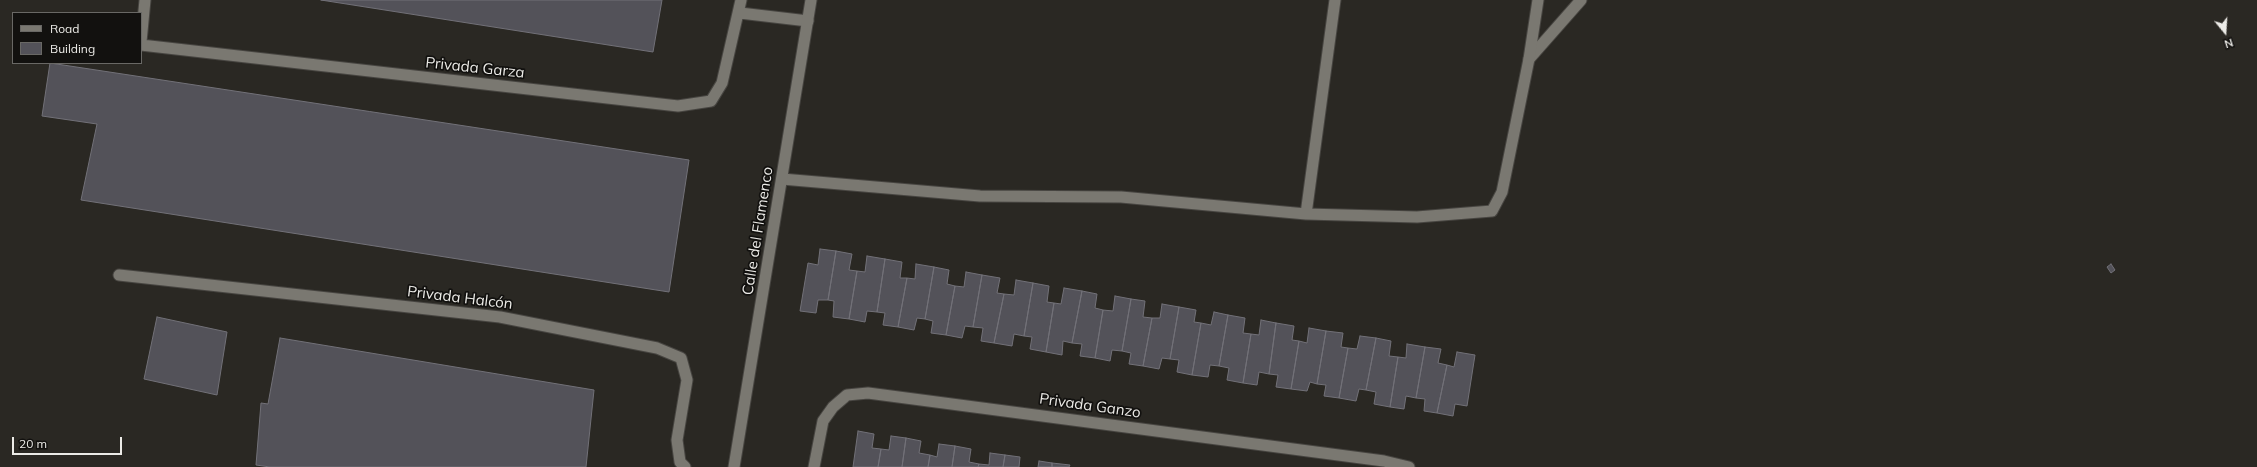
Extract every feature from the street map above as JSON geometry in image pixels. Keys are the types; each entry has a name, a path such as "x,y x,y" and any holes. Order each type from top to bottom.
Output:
{"street":[{"path":"142,32 145,0"},
{"name":"Privada Garza","path":"142,45 678,106 711,101 722,83 740,13 741,0"},
{"name":"Calle del Flamenco","path":"734,467 812,0"},
{"path":"1306,214 1335,0"},
{"path":"782,179 980,196 1121,197 1306,214 1417,217 1492,211 1502,192 1529,59 1538,0"},
{"path":"1529,59 1582,0"},
{"path":"740,13 808,20"},
{"name":"Privada Halcón","path":"119,275 500,317 657,348 681,358 688,380 677,440 680,462 685,467"},
{"name":"Privada Ganzo","path":"814,467 823,421 833,407 847,395 868,393 1384,461 1410,467"}],"building":[{"path":"321,0 662,0 653,52"},
{"path":"50,64 57,64 689,160 669,292 81,200 97,124 42,116"},
{"path":"820,249 836,251 828,300 818,300 816,313 800,311 808,263 818,265"},
{"path":"836,251 852,254 849,270 857,271 849,319 833,317 834,301 828,300"},
{"path":"867,256 885,259 877,312 867,311 865,322 849,319 857,271 865,272"},
{"path":"885,259 902,262 900,278 907,278 898,327 883,325 885,313 877,312"},
{"path":"916,264 934,267 925,319 917,318 914,330 898,327 907,278 915,279"},
{"path":"2111,264 2115,270 2111,273 2107,267"},
{"path":"934,267 949,270 947,284 955,286 946,335 931,333 933,321 925,319"},
{"path":"966,272 982,275 973,327 965,326 962,338 946,335 955,286 964,287"},
{"path":"982,275 1000,278 997,293 1004,294 994,343 981,341 983,328 973,327"},
{"path":"1016,280 1033,283 1024,336 1014,334 1012,346 994,343 1004,294 1014,295"},
{"path":"1033,283 1049,286 1047,302 1054,303 1046,352 1030,349 1032,337 1024,336"},
{"path":"1064,288 1082,291 1072,343 1063,341 1062,355 1046,352 1054,303 1061,304"},
{"path":"1082,291 1097,294 1095,308 1103,310 1095,358 1080,356 1082,344 1072,343"},
{"path":"1115,296 1131,299 1122,351 1112,350 1110,361 1095,358 1103,310 1113,311"},
{"path":"1131,299 1145,301 1143,317 1152,318 1143,366 1129,364 1131,353 1122,351"},
{"path":"1162,304 1179,307 1170,359 1162,358 1159,369 1143,366 1152,318 1160,318"},
{"path":"1179,307 1196,310 1194,322 1201,323 1192,375 1177,372 1179,360 1170,359"},
{"path":"1214,312 1228,315 1219,366 1210,365 1208,377 1192,375 1201,323 1211,325"},
{"path":"1228,315 1245,318 1243,333 1251,334 1243,383 1227,380 1229,368 1219,366"},
{"path":"157,317 227,332 217,395 144,379"},
{"path":"1261,320 1276,323 1269,374 1259,372 1257,385 1243,383 1251,334 1259,335"},
{"path":"1276,323 1294,326 1292,340 1299,341 1291,389 1276,387 1278,375 1269,374"},
{"path":"1309,328 1326,331 1317,384 1310,382 1307,391 1291,389 1299,341 1307,343"},
{"path":"1326,331 1343,333 1341,347 1348,348 1339,398 1324,396 1326,385 1317,384"},
{"path":"1360,336 1376,338 1366,390 1359,389 1356,401 1339,398 1348,348 1357,349"},
{"path":"280,338 594,390 586,467 270,467 256,465 261,403 268,404"},
{"path":"1376,338 1391,341 1389,356 1398,357 1390,407 1374,404 1376,392 1366,390"},
{"path":"1407,344 1425,347 1416,398 1406,396 1404,409 1390,407 1398,357 1406,358"},
{"path":"1425,347 1441,349 1438,363 1447,365 1437,413 1424,411 1425,399 1416,398"},
{"path":"1457,352 1475,355 1467,406 1455,404 1453,416 1437,413 1447,365 1454,367"},
{"path":"858,431 874,434 872,448 881,449 878,467 853,467"},
{"path":"891,436 906,438 902,467 878,467 881,449 889,450"},
{"path":"906,438 921,441 919,453 930,455 928,467 902,467"},
{"path":"939,444 955,446 952,467 928,467 930,455 937,457"},
{"path":"955,446 971,449 969,462 979,464 978,467 952,467"},
{"path":"990,453 1005,455 1003,467 978,467 979,464 989,465"},
{"path":"1005,455 1020,457 1019,467 1003,467"},
{"path":"1039,461 1052,463 1052,467 1038,467"},
{"path":"1052,463 1070,465 1069,467 1052,467"}]}
